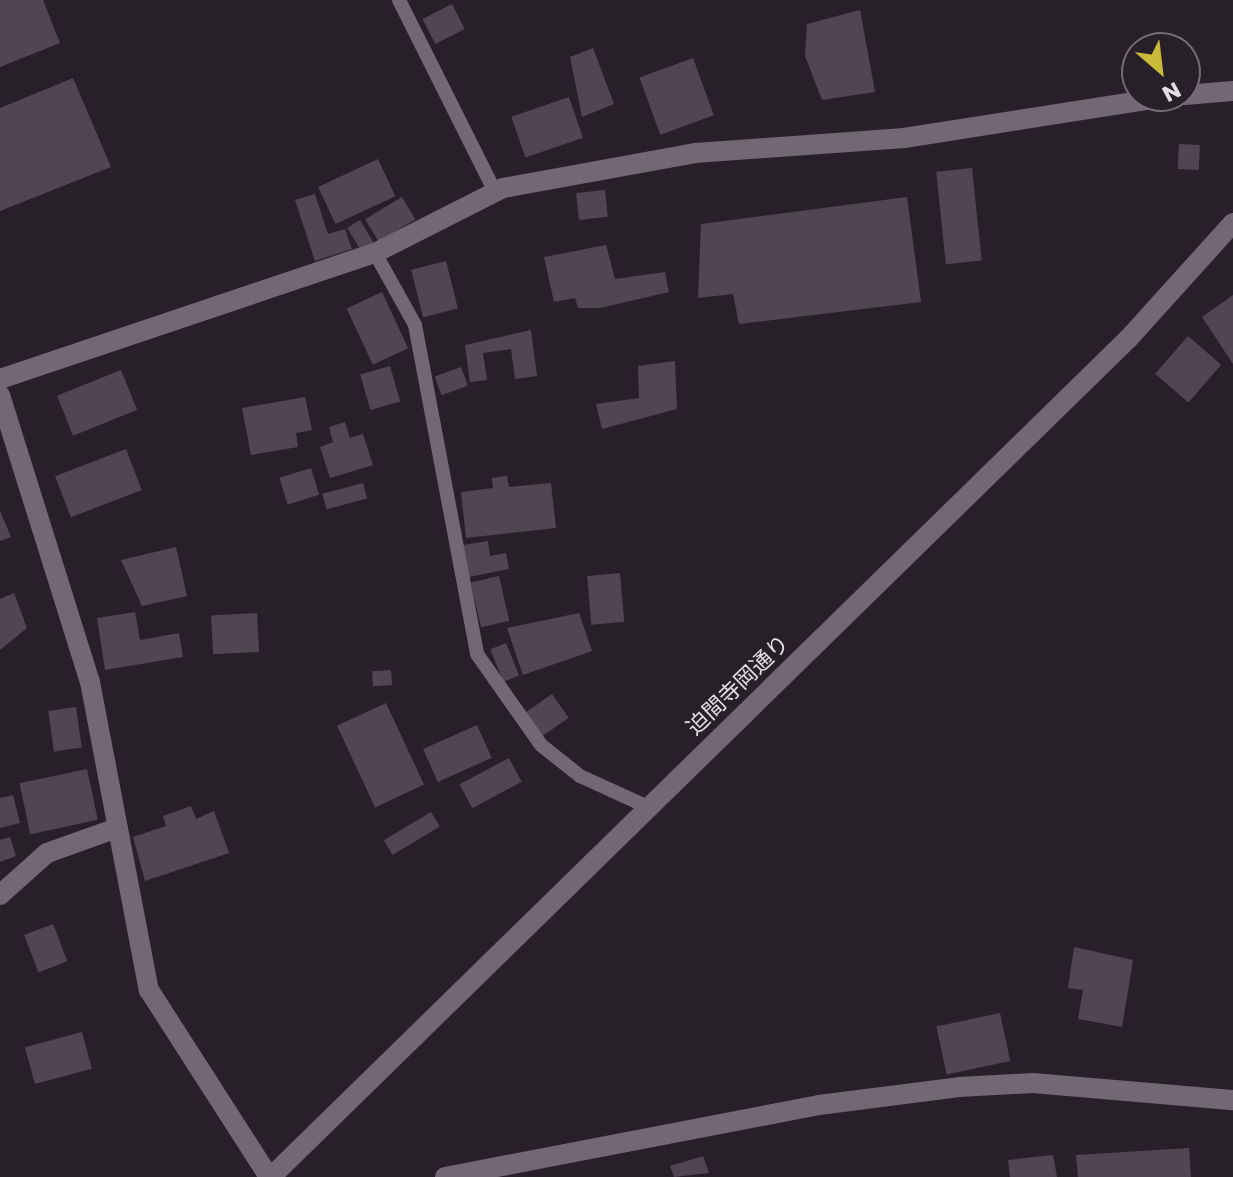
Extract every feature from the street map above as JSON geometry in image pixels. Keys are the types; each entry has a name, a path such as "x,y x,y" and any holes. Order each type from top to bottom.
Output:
{"street":[{"path":"1201,94 1233,91"},
{"path":"0,379 375,253 495,192 695,153 904,138 1121,104"},
{"name":"迫間寺岡通り","path":"270,1177 1129,338 1233,223"},
{"path":"0,395 90,682 149,990 270,1177"},
{"path":"0,895 58,846 117,828"},
{"path":"445,1177 819,1105 959,1087 1033,1083 1233,1100"}],"lane":[{"path":"399,0 495,192"},
{"path":"375,253 415,325 477,654 541,745 580,776 648,807"}],"building":[{"path":"0,0 43,0 60,43 0,67"},
{"path":"452,4 465,29 435,44 423,19"},
{"path":"860,10 875,92 822,100 805,56 807,24"},
{"path":"593,48 614,104 582,117 570,57"},
{"path":"693,58 714,115 660,135 639,77"},
{"path":"73,78 111,167 0,211 0,108"},
{"path":"569,97 583,138 525,158 511,117"},
{"path":"1179,144 1200,145 1199,170 1178,169"},
{"path":"378,159 395,196 336,224 318,187"},
{"path":"972,168 982,260 946,264 936,172"},
{"path":"605,190 608,217 579,220 576,193"},
{"path":"315,194 328,234 345,229 352,249 315,261 295,200"},
{"path":"402,197 415,219 379,241 365,219"},
{"path":"907,197 921,302 739,324 733,294 698,298 701,224"},
{"path":"360,220 374,243 361,251 347,228"},
{"path":"606,245 615,279 665,272 669,292 600,308 578,308 575,298 554,302 544,257"},
{"path":"446,261 458,309 423,317 411,270"},
{"path":"382,292 408,348 373,365 347,308"},
{"path":"1233,295 1233,364 1202,317"},
{"path":"531,330 537,376 515,379 511,349 483,353 487,380 470,382 465,345"},
{"path":"1188,336 1221,365 1188,403 1155,374"},
{"path":"675,361 677,409 602,429 596,404 639,398 638,366"},
{"path":"390,366 400,402 370,410 360,375"},
{"path":"461,367 468,386 442,395 435,377"},
{"path":"121,370 137,410 73,436 57,396"},
{"path":"305,397 312,430 296,433 298,447 251,455 242,408"},
{"path":"345,422 350,438 363,434 373,465 330,478 320,447 333,442 329,427"},
{"path":"126,449 142,490 71,517 55,476"},
{"path":"311,468 319,495 288,504 279,478"},
{"path":"507,476 509,487 551,483 556,528 466,538 461,492 493,488 492,478"},
{"path":"363,483 367,498 327,509 322,494"},
{"path":"0,511 11,537 0,541"},
{"path":"488,541 490,556 506,553 509,569 469,577 463,545"},
{"path":"176,547 187,596 142,606 121,560"},
{"path":"620,573 624,622 591,625 587,576"},
{"path":"499,576 509,621 481,627 471,583"},
{"path":"14,593 27,628 0,650 0,599"},
{"path":"135,612 140,640 179,633 183,657 105,670 97,618"},
{"path":"257,613 259,652 213,654 211,615"},
{"path":"579,613 592,651 523,675 507,628"},
{"path":"506,643 519,675 503,682 490,649"},
{"path":"391,670 392,685 373,686 372,671"},
{"path":"552,694 569,718 540,738 523,714"},
{"path":"386,703 424,785 375,807 337,726"},
{"path":"76,707 82,748 54,751 48,711"},
{"path":"477,725 492,758 438,782 423,749"},
{"path":"509,758 522,782 472,808 460,784"},
{"path":"87,769 98,820 30,834 20,783"},
{"path":"13,795 20,823 0,828 0,798"},
{"path":"191,806 196,819 214,811 229,853 145,881 133,837 166,826 163,816"},
{"path":"431,812 440,827 393,855 384,840"},
{"path":"10,837 16,856 0,862 0,840"},
{"path":"53,924 67,961 38,972 24,935"},
{"path":"1074,947 1133,960 1122,1027 1078,1019 1083,990 1068,988"},
{"path":"1000,1013 1010,1061 947,1074 936,1027"},
{"path":"82,1032 92,1069 35,1084 25,1047"},
{"path":"1189,1148 1191,1177 1078,1177 1076,1155"},
{"path":"1053,1155 1057,1177 1010,1177 1008,1160"},
{"path":"703,1156 709,1173 674,1177 670,1166"}]}
